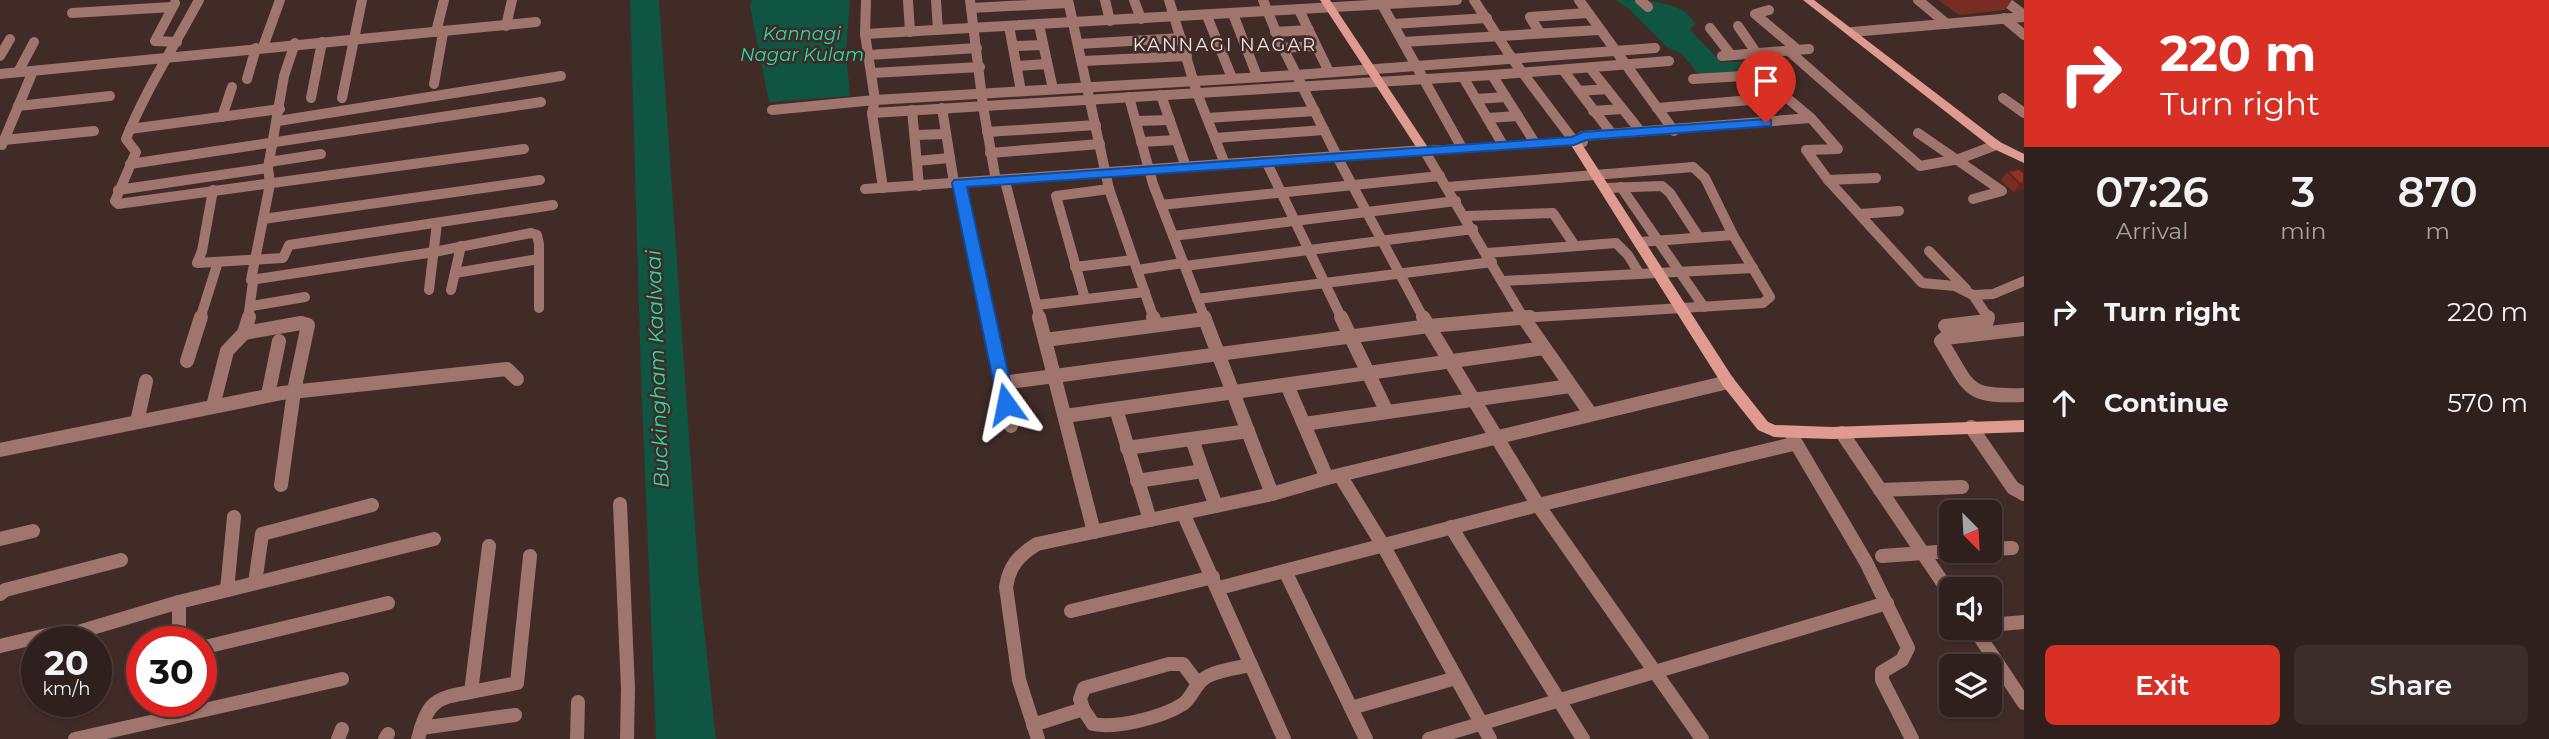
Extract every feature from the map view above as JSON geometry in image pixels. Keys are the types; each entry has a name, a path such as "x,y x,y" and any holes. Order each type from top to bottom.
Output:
{"street":[{"path":"200,0 177,42 164,58 130,129 126,139 136,152 115,201 124,204 524,149"},
{"path":"247,79 280,0"},
{"path":"342,99 352,38 362,0"},
{"path":"434,84 444,0"},
{"path":"506,26 512,0"},
{"path":"866,0 865,34 875,100 872,113 883,188"},
{"path":"908,0 910,32"},
{"path":"936,0 938,30"},
{"path":"1110,21 1105,0 1115,0"},
{"path":"1134,0 1141,19"},
{"path":"1169,0 1197,93 1225,164"},
{"path":"1263,0 1282,48 1335,156 1472,400 1538,505 1702,739"},
{"path":"865,34 1207,16 1299,10 1329,4 1457,0"},
{"path":"1474,0 1513,60 1596,173 1613,188 1658,240 1704,307"},
{"path":"1578,0 1674,131"},
{"path":"1808,0 1996,145 2024,159"},
{"path":"1917,0 1947,23"},
{"path":"2004,0 2024,16"},
{"path":"1094,532 1037,305 1001,181 990,153 971,4 1068,1 1075,23 1109,189 1156,326"},
{"path":"174,3 155,41 177,42"},
{"path":"72,13 174,3"},
{"path":"1381,3 1461,148"},
{"path":"1329,4 1466,216 1524,318 1590,413"},
{"path":"1299,10 1329,72"},
{"path":"1769,10 1755,14 1799,50 1920,166 1959,159 1996,145"},
{"path":"1540,33 1530,17 1587,13"},
{"path":"1233,14 1257,76"},
{"path":"1552,15 1565,31"},
{"path":"1207,16 1232,78"},
{"path":"1852,32 2024,16"},
{"path":"1393,24 1487,18"},
{"path":"2004,18 2024,35"},
{"path":"1457,20 1469,38"},
{"path":"0,74 295,43 536,22"},
{"path":"1428,22 1439,40"},
{"path":"1039,25 1053,89"},
{"path":"1009,26 1021,91"},
{"path":"1738,26 1757,54"},
{"path":"1710,28 1727,56 1799,50"},
{"path":"1275,32 1309,30"},
{"path":"1403,42 1600,30"},
{"path":"1215,35 1240,33"},
{"path":"1079,44 1181,38"},
{"path":"0,56 10,39"},
{"path":"1145,40 1149,58"},
{"path":"18,72 34,42"},
{"path":"311,98 322,42"},
{"path":"1115,42 1119,60"},
{"path":"213,406 228,351 244,333 252,306 253,282 250,279 270,184 268,165 284,76 295,43"},
{"path":"1013,46 1043,45"},
{"path":"1282,48 1316,46"},
{"path":"869,55 977,48"},
{"path":"772,110 875,100 1296,75 1655,48"},
{"path":"1221,51 1247,49"},
{"path":"939,51 941,69"},
{"path":"905,53 907,71"},
{"path":"1083,61 1188,56"},
{"path":"872,113 1463,77 1669,61"},
{"path":"1017,66 1048,64"},
{"path":"872,73 980,67"},
{"path":"1590,68 1641,132"},
{"path":"1563,70 1612,134"},
{"path":"2,144 33,71"},
{"path":"1492,75 1535,143"},
{"path":"1693,79 1760,75 1811,118 1838,149"},
{"path":"278,121 561,76"},
{"path":"1463,77 1503,145"},
{"path":"222,117 233,87"},
{"path":"1579,91 1607,89"},
{"path":"1161,95 1186,167"},
{"path":"18,106 110,96"},
{"path":"1129,97 1161,205 1272,495"},
{"path":"1476,99 1506,97"},
{"path":"1657,108 1787,97"},
{"path":"2003,97 2024,113"},
{"path":"130,164 274,140 541,102"},
{"path":"1723,102 1744,125"},
{"path":"942,108 950,158 1011,426"},
{"path":"130,129 280,109"},
{"path":"1593,111 1622,109"},
{"path":"912,110 919,186"},
{"path":"1207,118 1315,111"},
{"path":"1277,113 1286,132"},
{"path":"1245,116 1253,135"},
{"path":"1487,118 1518,116"},
{"path":"1574,141 1583,136 1674,131 1811,118"},
{"path":"1136,121 1170,120"},
{"path":"987,132 1096,125"},
{"path":"1059,127 1063,147"},
{"path":"1028,129 1032,150"},
{"path":"1215,138 1324,130"},
{"path":"2,144 93,131"},
{"path":"1918,133 2002,191 1973,199"},
{"path":"915,135 946,134"},
{"path":"865,189 1695,134"},
{"path":"1141,142 1177,140"},
{"path":"990,153 1100,144"},
{"path":"1853,148 1806,148 1828,180 1922,283 1993,294 2024,281"},
{"path":"118,190 321,154"},
{"path":"917,161 950,158"},
{"path":"1266,161 1387,412"},
{"path":"1002,383 1429,326 1683,309 1769,301 1770,298 1733,235 1705,178 1693,167 1351,184 1161,205"},
{"path":"1828,180 1876,177"},
{"path":"263,219 540,180"},
{"path":"1613,188 1655,185 1666,189 1698,236"},
{"path":"1613,188 1640,242 1728,382 1763,426 1793,438 1887,603 1908,648 1907,656 1901,662 1887,666 1882,672 1882,680 1912,739"},
{"path":"1085,299 1056,196 1109,189"},
{"path":"214,190 202,251 197,263 253,257 283,258 289,245 553,205"},
{"path":"1173,236 1456,201"},
{"path":"1466,216 1557,210 1575,246"},
{"path":"1860,214 1899,211"},
{"path":"429,290 437,223"},
{"path":"1075,267 1184,265 1473,229"},
{"path":"253,282 531,233 537,235 539,307"},
{"path":"1640,242 1733,235"},
{"path":"1197,299 1399,273 1575,246 1616,243 1628,255 1639,273"},
{"path":"452,290 461,246"},
{"path":"1929,251 1970,292 1989,318 1987,321 1945,326"},
{"path":"455,273 539,259"},
{"path":"187,360 218,262"},
{"path":"1503,281 1753,268"},
{"path":"1037,305 1144,292"},
{"path":"252,306 305,297"},
{"path":"1045,340 1205,319"},
{"path":"244,333 307,323 281,485"},
{"path":"2024,329 1945,338 1941,341 1971,389 1978,393 2024,395"},
{"path":"268,396 279,341"},
{"path":"1065,416 1544,348"},
{"path":"0,450 294,391 507,369 517,379"},
{"path":"137,422 146,381"},
{"path":"1083,709 1035,732 1019,680 1006,587 1007,573 1019,554 1037,544 1272,495 1334,477 1496,440 1590,413 1728,382"},
{"path":"1287,384 1304,424 1334,477 1384,547 1490,739"},
{"path":"1304,424 1570,386"},
{"path":"1116,409 1150,520"},
{"path":"1071,611 1216,582 1285,572 1793,438 1842,433 2024,426"},
{"path":"1971,427 2013,488 2024,494"},
{"path":"1127,448 1248,431"},
{"path":"1842,433 1939,577"},
{"path":"1192,439 1216,506"},
{"path":"1137,481 1203,471"},
{"path":"1880,490 1962,487"},
{"path":"620,504 628,689 627,739"},
{"path":"255,583 263,533 372,505"},
{"path":"1183,513 1284,739"},
{"path":"227,590 234,517"},
{"path":"1451,527 1583,739"},
{"path":"0,539 33,531"},
{"path":"0,646 51,634 75,634 179,602 435,539"},
{"path":"471,692 489,546"},
{"path":"2002,548 2012,548"},
{"path":"1882,556 1939,552"},
{"path":"515,715 420,733 425,712 433,702 517,683 530,556"},
{"path":"0,594 5,590 121,560"},
{"path":"1285,572 1366,739"},
{"path":"178,626 179,602"},
{"path":"217,644 388,603"},
{"path":"1429,739 1887,603"},
{"path":"2002,624 2024,622"},
{"path":"1982,640 2024,703"},
{"path":"1198,684 1182,664 1169,664 1084,688 1080,699 1086,717 1098,726 1121,725 1175,709 1185,703 1198,684 1208,676 1251,665"},
{"path":"1351,708 1457,678"},
{"path":"75,739 342,680"},
{"path":"577,739 578,702"}],"water":[{"name":"Buckingham Kaalvaai","path":"630,0 659,0 699,582 716,739 656,739 641,377"},
{"name":"Kannagi Nagar Kulam","path":"752,0 850,0 846,51 850,96 769,102 750,6"},
{"path":"1615,0 1661,3 1682,10 1695,24 1690,30 1721,62 1745,62 1753,70 1710,77 1698,73 1682,54 1667,47 1628,8"}],"building":[{"path":"2019,169 2024,173 2024,183 2020,184 2008,172"}],"district":[{"name":"KANNAGI NAGAR","path":"1225,45"}],"route":[{"path":"1006,404 959,183 1410,150 1574,141 1583,136 1766,123"}]}
